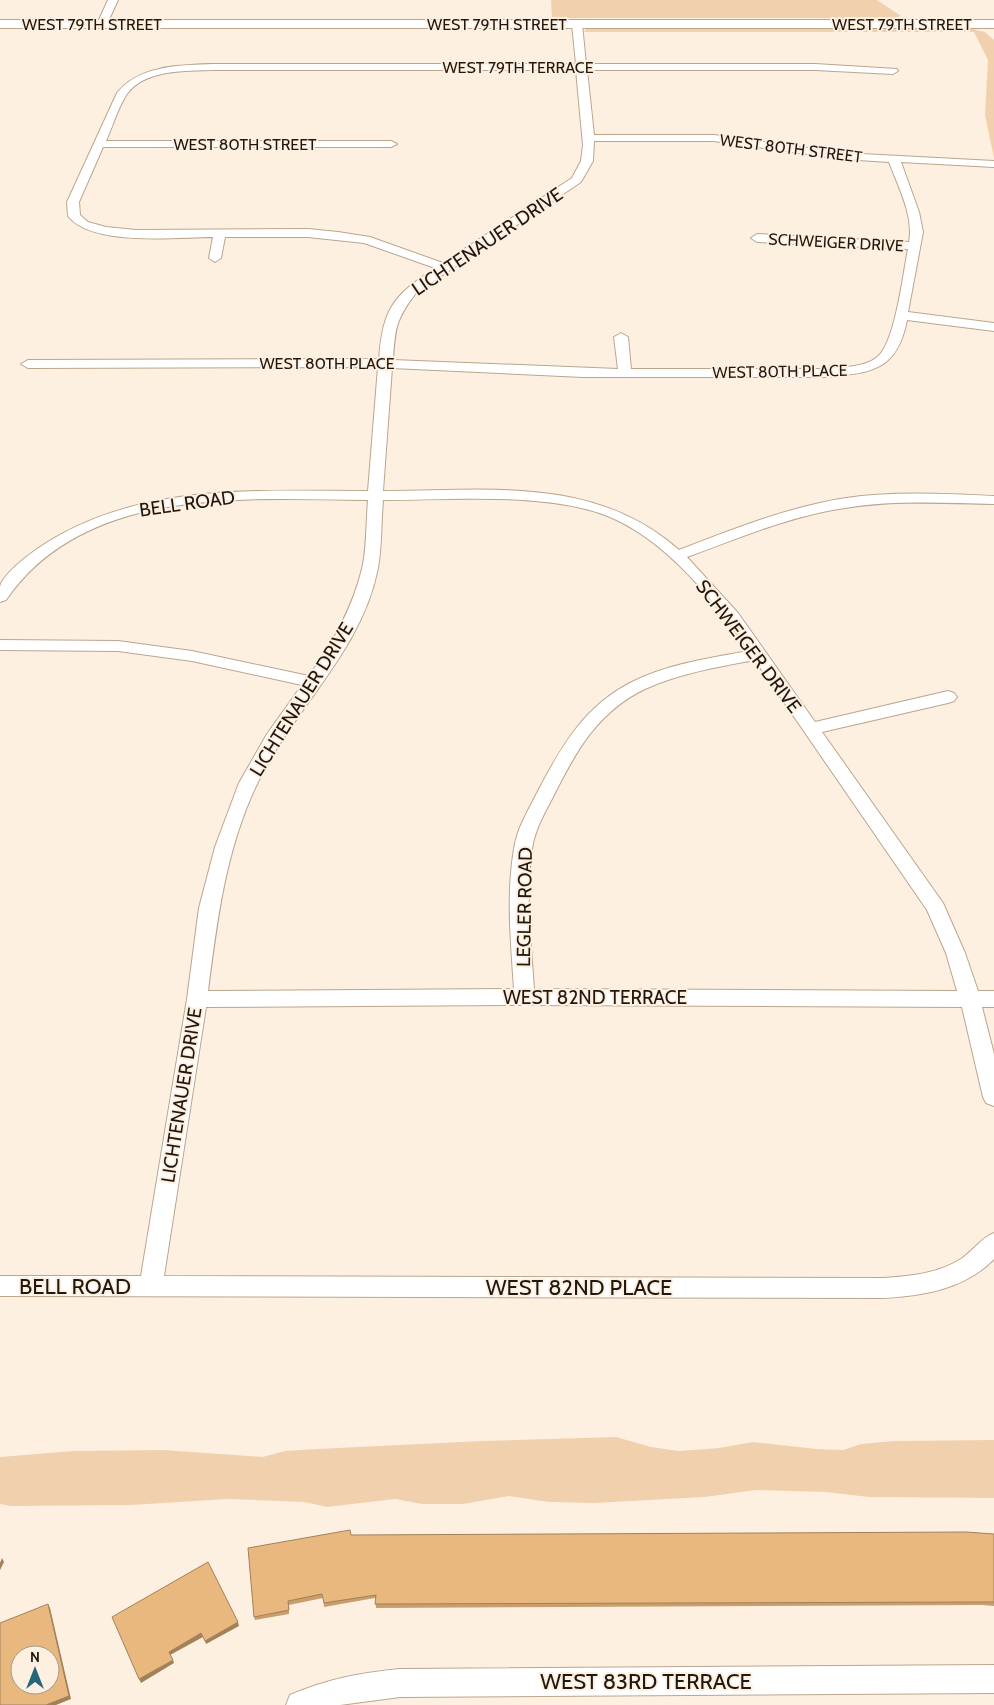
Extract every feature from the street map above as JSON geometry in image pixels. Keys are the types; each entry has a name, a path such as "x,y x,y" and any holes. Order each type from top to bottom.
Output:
{"street":[{"path":"102,24 112,0"},
{"name":"WEST 79TH STREET","path":"0,24 994,24"},
{"name":"LICHTENAUER DRIVE","path":"150,1286 197,999 209,908 224,847 252,776 273,738 340,645 358,608 370,568 388,330 394,312 411,290 577,180 587,161 588,138 577,24"},
{"name":"WEST 79TH TERRACE","path":"143,77 153,72 178,68 214,67 815,67 893,71"},
{"path":"143,77 132,83 122,93 73,202 74,216 84,225 104,231 136,234 308,233 338,236 366,240 443,267"},
{"name":"WEST 80TH STREET","path":"588,138 714,138 801,151 894,160 994,164"},
{"name":"WEST 80TH STREET","path":"99,144 391,144"},
{"name":"WEST 80TH PLACE","path":"28,364 450,364 583,373 824,373 858,370 882,361 897,338 917,232 913,212 894,160"},
{"path":"215,258 220,234"},
{"name":"SCHWEIGER DRIVE","path":"758,238 914,246"},
{"path":"901,315 994,327"},
{"path":"621,337 625,373"},
{"name":"BELL ROAD","path":"0,597 6,586 26,564 67,536 97,522 147,505 248,495 375,496"},
{"name":"SCHWEIGER DRIVE","path":"375,496 534,496 577,502 617,514 634,523 676,556 722,604 759,654 936,908 947,928 969,999"},
{"path":"676,556 780,518 838,504 902,499 994,500"},
{"path":"0,645 118,646 192,656 314,682"},
{"name":"LEGLER ROAD","path":"524,997 520,871 525,838 571,742 594,716 613,700 639,686 686,670 759,654"},
{"name":"SCHWEIGER DRIVE","path":"811,729 948,697"},
{"name":"WEST 82ND TERRACE","path":"197,999 524,997 994,999"},
{"path":"969,999 994,1097"},
{"name":"WEST 82ND PLACE","path":"150,1286 911,1287 945,1279 965,1269 982,1257 994,1244"},
{"name":"BELL ROAD","path":"0,1286 150,1286"},
{"name":"WEST 83RD TERRACE","path":"300,1705 331,1694 366,1686 400,1683 994,1679"}],"shaded area":[{"path":"551,0 877,0 901,16 895,18 552,18"},
{"path":"587,28 969,28 985,32 994,40 994,158 985,115 988,60 974,32 584,32"},
{"path":"616,1437 651,1447 679,1451 719,1448 753,1442 843,1450 861,1444 895,1441 994,1440 994,1498 869,1497 825,1492 756,1490 705,1497 594,1503 549,1502 509,1496 463,1504 422,1504 395,1499 327,1507 304,1502 228,1499 131,1505 11,1506 0,1504 0,1457 73,1451 163,1450 263,1457 285,1451 317,1449"}],"building":[{"path":"350,1530 351,1535 966,1532 994,1534 994,1602 375,1604 376,1595 324,1603 322,1594 288,1601 289,1610 254,1617 248,1548"},
{"path":"208,1562 238,1622 205,1641 201,1633 169,1652 173,1660 139,1679 112,1617"},
{"path":"48,1604 57,1645 10,1645 10,1695 60,1695 60,1657 69,1696 46,1705 0,1705 0,1623"}]}
